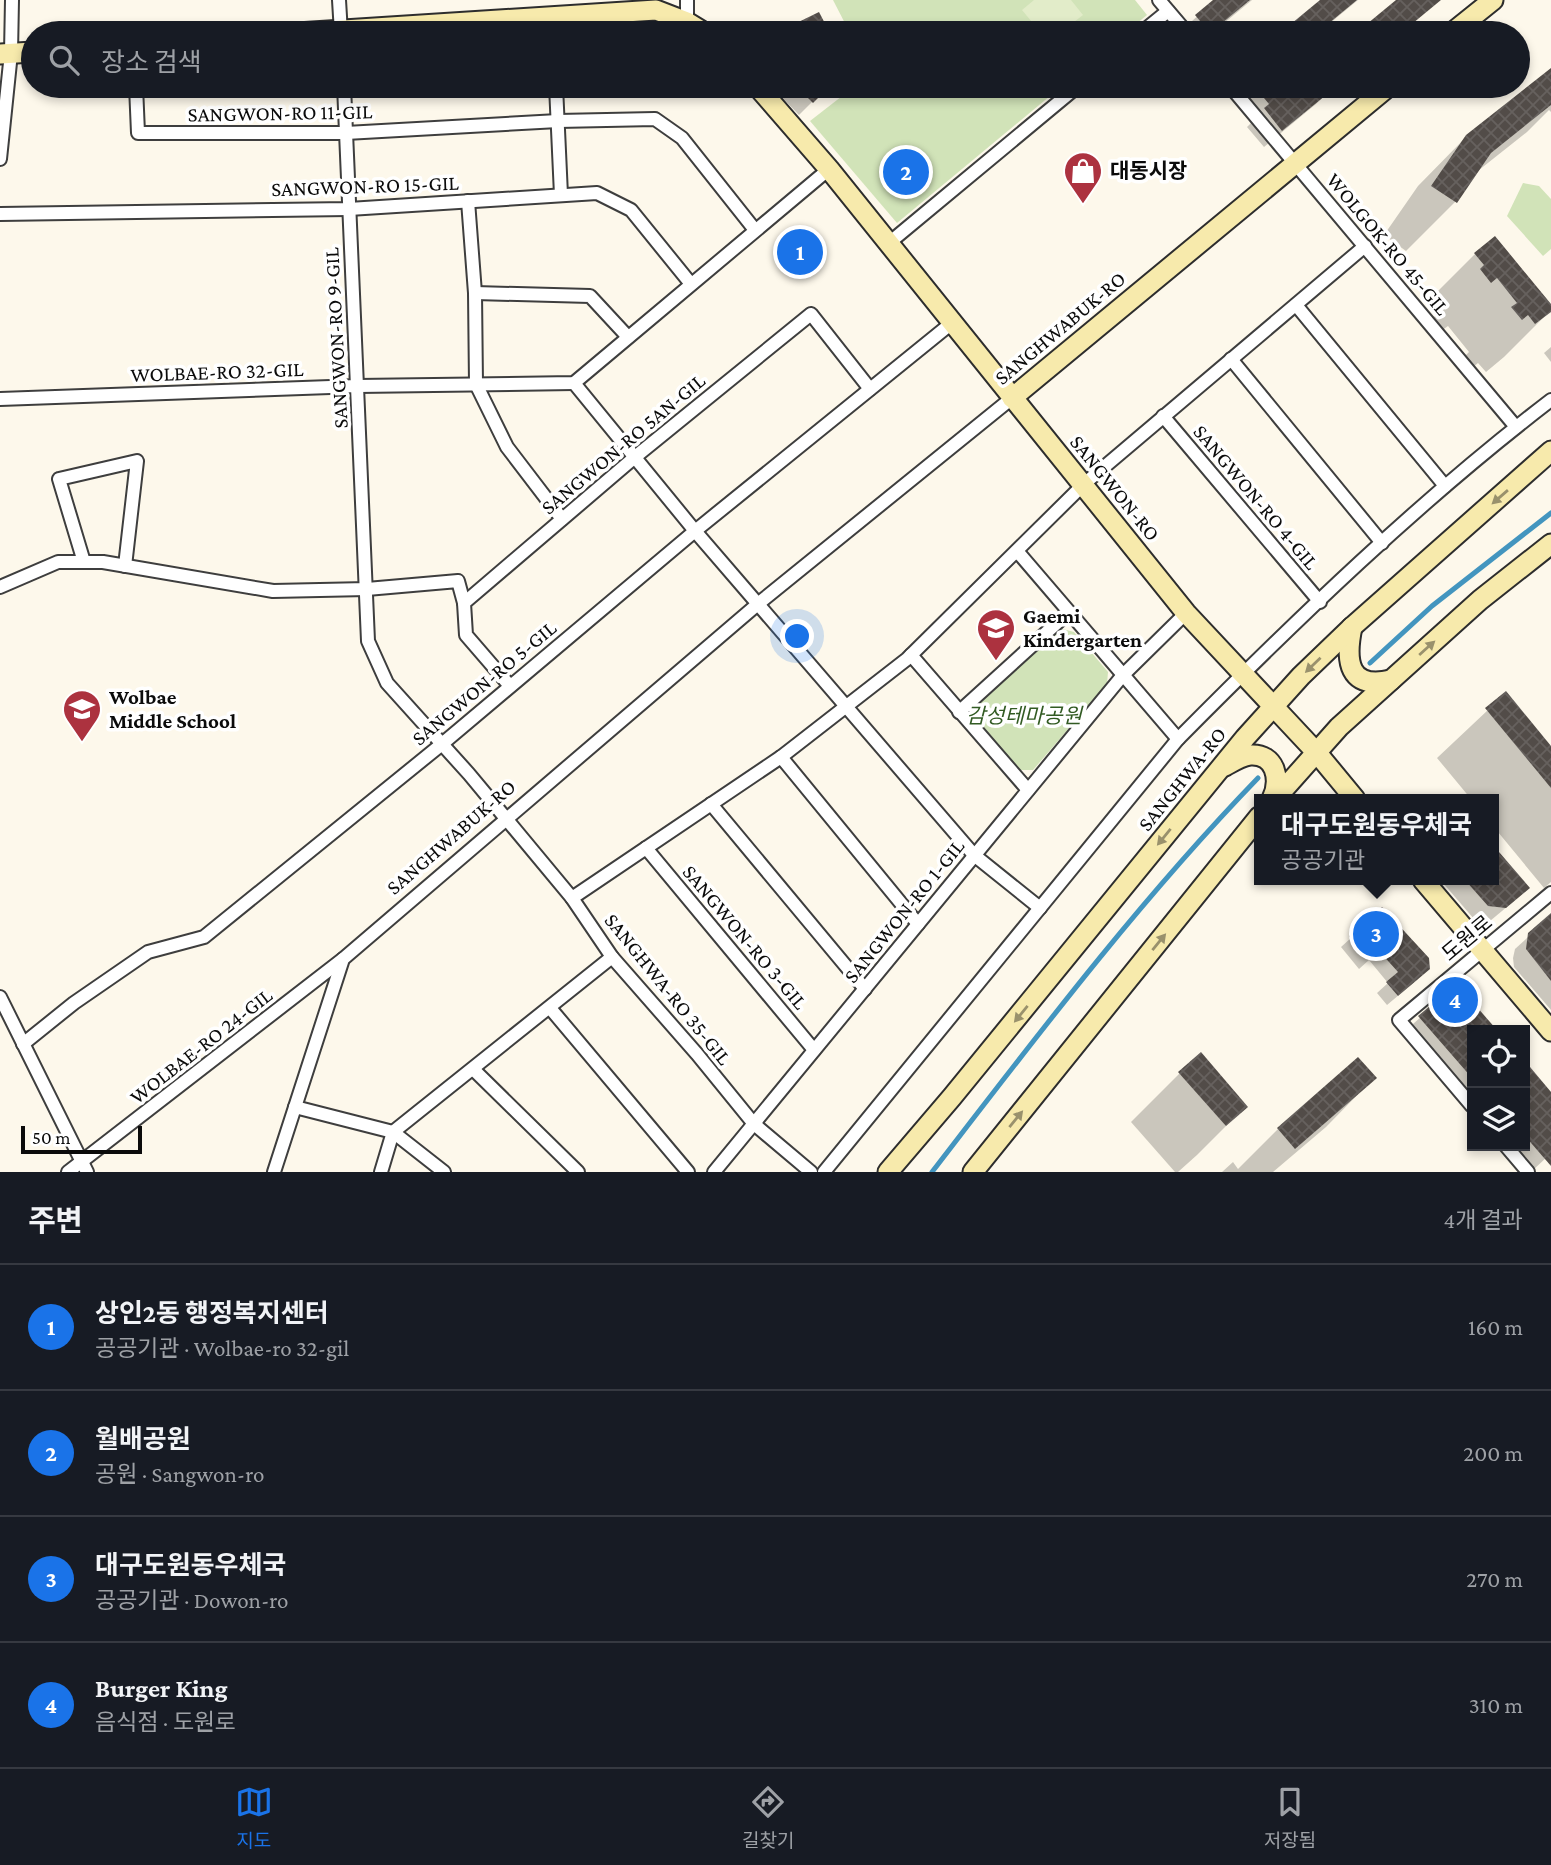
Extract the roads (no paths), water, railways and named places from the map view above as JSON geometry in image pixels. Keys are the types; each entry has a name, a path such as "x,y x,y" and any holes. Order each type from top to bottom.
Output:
{"street":[{"path":"0,159 12,0"},
{"path":"340,0 341,21"},
{"path":"687,0 687,21"},
{"path":"1160,0 1177,21"},
{"path":"1467,21 1493,0"},
{"path":"574,21 656,10 684,21"},
{"path":"1156,21 1168,11"},
{"name":"SANGWON-RO 11-GIL","path":"137,98 138,133 346,133 558,121 655,119 682,138 755,230"},
{"name":"SANGWON-RO 9-GIL","path":"345,98 368,641 387,683 505,820"},
{"path":"557,98 561,195"},
{"name":"SANGWON-RO","path":"767,98 829,169 1186,613 1272,708 1317,753 1351,794"},
{"path":"889,243 1064,98"},
{"name":"WOLGOK-RO 45-GIL","path":"1240,98 1516,427"},
{"name":"SANGHWABUK-RO","path":"343,959 759,603 1374,98"},
{"path":"829,169 574,383 695,531 974,855 1040,908"},
{"name":"SANGWON-RO 15-GIL","path":"0,214 349,209 597,192 631,210 691,284"},
{"path":"468,201 475,293 477,384 507,447 562,519"},
{"name":"SANGWON-RO 4-GIL","path":"1084,484 1365,246"},
{"path":"475,293 590,296 628,337"},
{"path":"1296,305 1445,486"},
{"name":"SANGWON-RO 5AN-GIL","path":"464,603 635,457 811,314 870,389"},
{"name":"SANGWON-RO 5-GIL","path":"23,1044 75,1003 148,952 204,937 442,744 695,531 953,322"},
{"path":"1231,359 1382,543"},
{"name":"WOLBAE-RO 32-GIL","path":"0,399 358,386 574,383"},
{"path":"824,1172 1178,738 1382,543 1445,486 1551,400"},
{"name":"SANGWON-RO 4-GIL","path":"1163,416 1320,602"},
{"name":"SANGHWA-RO","path":"888,1172 1272,708 1352,627 1551,451"},
{"path":"84,562 59,479 137,461 125,566"},
{"path":"572,898 781,757 911,655 1084,484"},
{"path":"1278,794 1339,727 1480,600 1551,544"},
{"path":"1017,551 1178,738"},
{"path":"0,587 58,562 125,566 273,591 367,589 458,580 464,603 466,635 510,686"},
{"path":"960,712 1069,612"},
{"name":"SANGWON-RO 1-GIL","path":"714,1172 1123,675 1186,613"},
{"path":"1352,627 1348,648 1350,668 1363,681 1377,683 1391,680"},
{"path":"911,655 1028,790"},
{"path":"1219,769 1249,755 1263,757 1277,773 1274,794"},
{"path":"781,757 918,924"},
{"path":"711,804 865,989"},
{"name":"SANGHWA-RO 35-GIL","path":"505,820 572,898 612,957 698,1054 754,1124 811,1172"},
{"path":"973,1172 1254,823"},
{"name":"SANGWON-RO 3-GIL","path":"646,848 814,1050"},
{"path":"1427,885 1551,1031"},
{"name":"도원로","path":"1467,1100 1399,1020 1551,893"},
{"path":"381,1172 393,1132 612,957"},
{"path":"274,1172 343,959"},
{"name":"WOLBAE-RO 24-GIL","path":"68,1172 85,1167 343,959"},
{"path":"0,997 85,1167"},
{"path":"550,1008 688,1172"},
{"path":"472,1069 578,1172"},
{"path":"295,1107 393,1132 444,1172"},
{"path":"1510,1151 1528,1172"}],"waterway":[{"path":"1370,663 1432,606 1551,513"},
{"path":"932,1172 1049,1020 1130,921 1171,872 1258,778"}],"place":[{"name":"월배공원","path":"906,172"},
{"name":"대동시장","path":"1083,205"},
{"name":"상인2동 행정복지센터","path":"800,252"},
{"name":"Gaemi Kindergarten","path":"996,662"},
{"name":"Wolbae Middle School","path":"82,743"},
{"name":"대구도원동우체국","path":"1376,934"},
{"name":"Burger King","path":"1455,1000"}],"park label":[{"name":"감성테마공원","path":"1024,716"}]}
